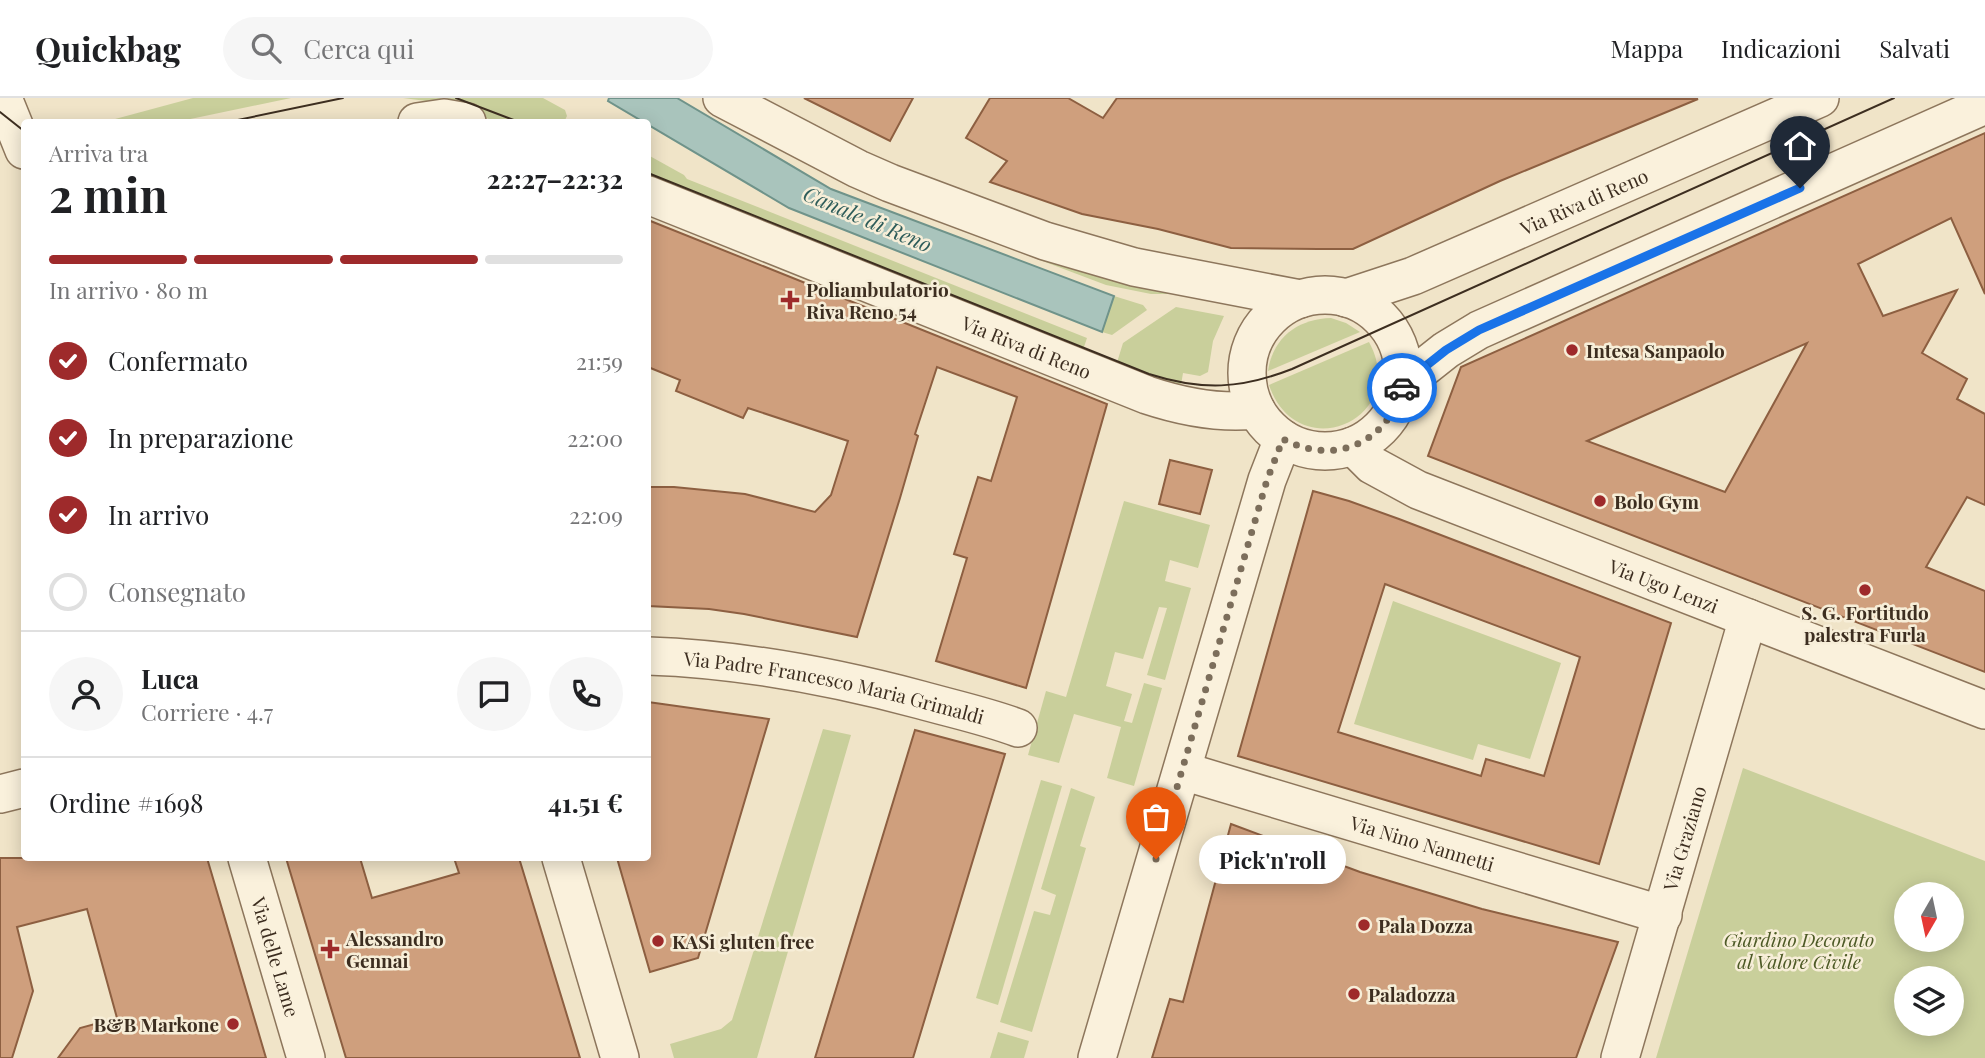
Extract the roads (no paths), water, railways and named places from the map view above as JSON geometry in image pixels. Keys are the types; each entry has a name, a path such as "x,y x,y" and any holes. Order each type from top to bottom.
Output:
{"street":[{"path":"3,98 21,143"},
{"path":"722,98 881,179 1065,248 1160,273 1300,299"},
{"name":"Via Riva di Reno","path":"1346,298 1413,276 1820,98"},
{"path":"1403,384 1446,350 1479,330 1985,105"},
{"path":"0,150 21,150"},
{"name":"Via Riva di Reno","path":"651,196 1147,396 1202,410 1256,410"},
{"path":"1323,295 1346,298 1376,314 1394,335 1403,364 1403,384 1394,411 1376,432 1353,446 1339,450 1310,450 1283,439 1268,426 1256,410 1248,390 1246,373 1253,341 1272,315 1300,299 1323,295"},
{"path":"1097,1058 1267,480 1283,439"},
{"name":"Via Ugo Lenzi","path":"1353,446 1372,465 1418,490 1985,710"},
{"name":"Via Graziano","path":"1620,1058 1748,618"},
{"name":"Via Padre Francesco Maria Grimaldi","path":"651,656 715,660 838,680 1018,728"},
{"name":"Via Nino Nannetti","path":"1183,771 1663,915"},
{"path":"0,794 21,790"},
{"name":"Via delle Lame","path":"248,861 306,1058"},
{"path":"562,861 620,1058"}],"water":[{"name":"Canale di Reno","path":"609,98 677,98 831,189 1114,296 1102,332 789,208 651,126 651,119 638,119 608,101"}],"tram line":[{"path":"242,119 343,98"},
{"path":"456,98 511,119"},
{"path":"651,174 1149,374 1204,385 1238,384 1292,369 1894,98"},
{"path":"0,112 21,129"}],"place":[{"name":"Poliambulatorio Riva Reno 54","path":"790,300"},
{"name":"Intesa Sanpaolo","path":"1572,350"},
{"name":"Bolo Gym","path":"1600,501"},
{"name":"S. G. Fortitudo palestra Furla","path":"1865,590"},
{"name":"Pick'n'roll","path":"1156,859"},
{"name":"Pala Dozza","path":"1364,925"},
{"name":"KASi gluten free","path":"658,941"},
{"name":"Alessandro Gennai","path":"330,949"},
{"name":"Paladozza","path":"1354,994"},
{"name":"B&B Markone","path":"233,1024"}],"park label":[{"name":"Giardino Decorato al Valore Civile","path":"1799,950"}]}
